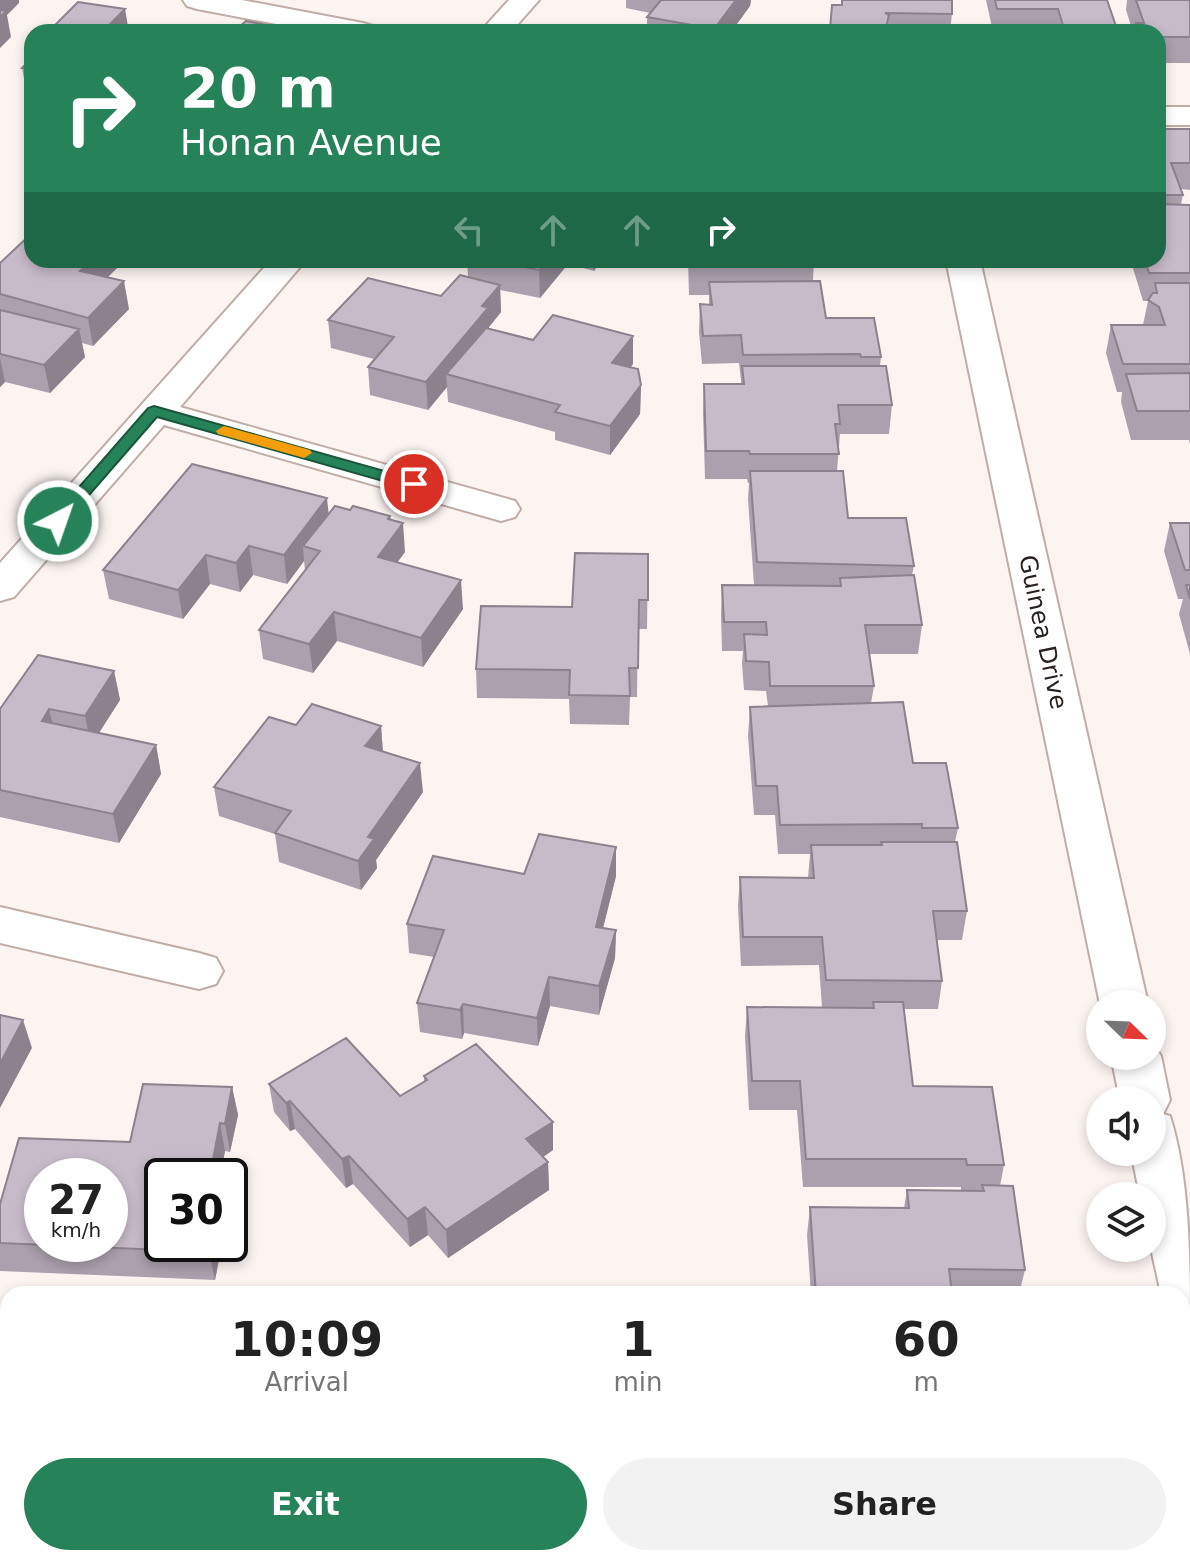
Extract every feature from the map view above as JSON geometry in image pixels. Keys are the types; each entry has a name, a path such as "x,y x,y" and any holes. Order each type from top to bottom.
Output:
{"street":[{"path":"197,0 322,24"},
{"path":"502,24 525,0"},
{"path":"1166,116 1190,116"},
{"path":"0,588 282,268"},
{"name":"Guinea Drive","path":"965,268 1121,990"},
{"path":"154,411 501,509"},
{"path":"0,925 199,971"},
{"path":"1160,1166 1186,1286"}],"building":[{"path":"661,0 736,0 718,24 686,24 647,17"},
{"path":"842,0 952,0 952,14 885,13 889,15 887,24 830,24 832,5 842,5"},
{"path":"995,0 1107,0 1115,24 1063,24 1058,9 997,9"},
{"path":"1136,0 1190,0 1190,37 1166,37 1166,24 1136,23 1144,23"},
{"path":"78,2 125,9 110,24 56,24"},
{"path":"1166,129 1190,129 1190,163 1171,163 1183,195 1166,195"},
{"path":"1166,204 1190,205 1190,273 1149,273 1147,268 1166,268"},
{"path":"24,240 24,268 83,268 80,271 124,281 88,318 0,294 0,263"},
{"path":"460,275 500,285 482,306 488,308 426,382 368,367 394,337 328,320 368,278 441,296"},
{"path":"820,281 826,318 874,318 881,357 861,357 860,354 743,355 741,335 703,336 700,304 712,305 709,282"},
{"path":"1155,283 1190,283 1190,364 1123,364 1111,325 1165,325 1159,307 1148,300 1153,293 1157,293"},
{"path":"0,310 79,329 44,365 0,354"},
{"path":"553,315 633,336 612,363 638,369 641,385 610,426 555,412 560,405 446,374 486,328 533,340"},
{"path":"742,366 886,366 892,405 838,405 840,424 835,424 839,454 706,451 704,384 744,384"},
{"path":"1190,373 1190,411 1137,411 1126,374"},
{"path":"192,464 327,498 284,555 249,546 236,563 206,555 178,590 103,570"},
{"path":"750,471 843,471 848,518 906,518 914,566 757,562"},
{"path":"335,506 350,510 353,506 390,516 388,519 403,523 378,557 461,580 421,638 334,612 309,644 259,630 320,551 303,546"},
{"path":"1170,523 1190,523 1190,570 1185,570"},
{"path":"575,553 648,554 648,600 639,600 638,668 629,668 630,696 569,695 570,670 476,669 481,606 572,607"},
{"path":"914,575 922,625 865,625 874,686 770,686 769,662 746,661 744,634 767,635 766,622 724,622 722,585 841,586 840,578"},
{"path":"38,655 114,671 85,716 49,709 42,721 156,745 113,814 0,790 0,709"},
{"path":"903,702 913,763 946,763 958,828 922,828 922,824 780,825 777,786 756,786 750,707"},
{"path":"312,704 381,726 365,746 420,763 368,837 374,839 358,861 275,833 291,811 214,787 269,717 296,725"},
{"path":"539,834 616,847 596,927 616,930 599,986 549,977 537,1018 463,1004 460,1010 417,1003 444,930 407,924 433,856 524,874"},
{"path":"881,842 957,842 967,911 933,911 942,981 826,980 822,937 743,937 740,877 814,878 811,845 882,845"},
{"path":"873,1002 903,1002 913,1086 992,1087 1004,1165 967,1165 966,1159 806,1159 800,1081 752,1081 747,1007 874,1008"},
{"path":"0,1015 23,1020 0,1064"},
{"path":"346,1038 400,1096 427,1080 424,1076 476,1044 553,1122 526,1139 548,1162 446,1230 425,1207 407,1219 349,1156 342,1159 290,1101 286,1103 269,1084"},
{"path":"143,1084 232,1087 225,1124 220,1123 213,1158 144,1158 144,1249 128,1249 128,1158 24,1158 24,1244 0,1243 0,1204 19,1138 130,1142"},
{"path":"982,1185 1013,1186 1025,1270 949,1269 951,1286 815,1286 810,1207 909,1208 907,1190 984,1191"}],"slow traffic":[{"path":"224,431 304,453"}],"route":[{"path":"58,521 154,411 414,484"}]}
